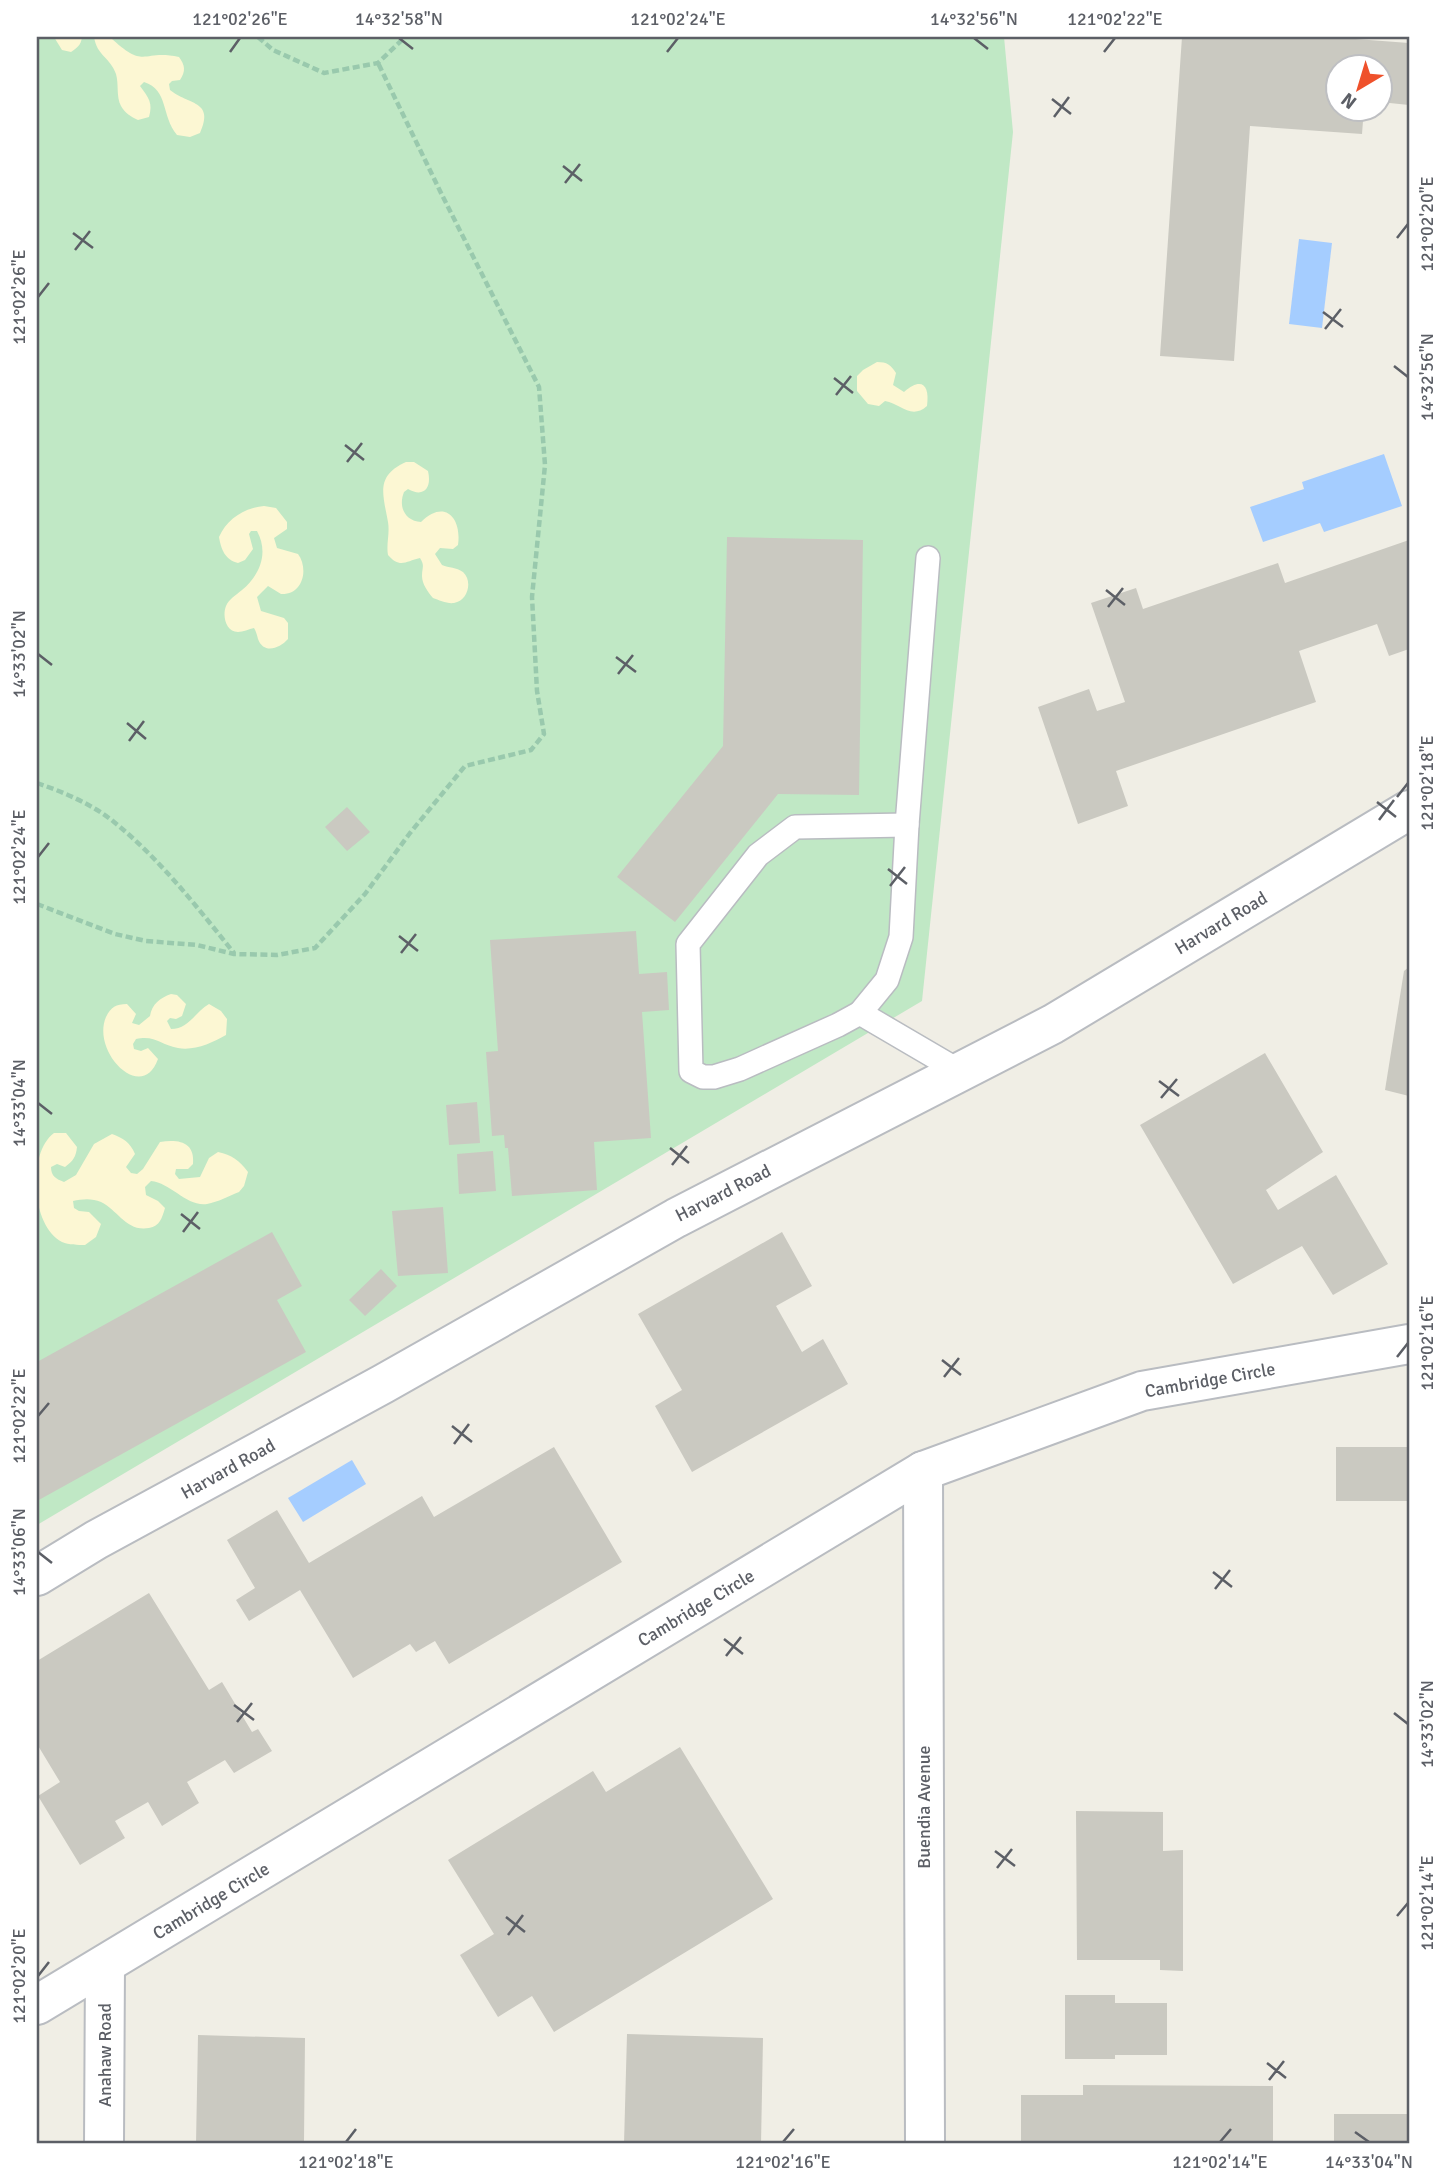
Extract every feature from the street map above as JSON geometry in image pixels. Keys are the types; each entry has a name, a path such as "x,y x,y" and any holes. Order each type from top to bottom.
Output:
{"street":[{"name":"Harvard Road","path":"37,1576 96,1540 383,1384 676,1218 1054,1024 1409,810"},
{"name":"Cambridge Circle","path":"37,2005 923,1471 1142,1391 1409,1344"},
{"name":"Buendia Avenue","path":"923,1471 925,2144"},
{"name":"Anahaw Road","path":"104,2144 105,1965"}],"lane":[{"path":"907,825 795,827 758,855 688,944 691,1071 703,1077 714,1077 740,1069 838,1025 860,1013 887,980 901,937 928,558"},
{"path":"860,1013 959,1071"}],"path":[{"path":"258,37 273,50 324,73 378,63 405,37"},
{"path":"37,904 146,941 197,945 234,954 277,955 315,948 365,894 465,766 531,750 544,734 537,691 532,597 545,465 540,387 378,63"},
{"path":"37,783 64,793 113,821 180,886 234,954"}],"green space":[{"path":"37,37 1004,37 1013,132 922,1001 37,1525"}],"sand":[{"path":"54,37 82,37 81,42 71,52 62,50"},
{"path":"94,37 110,37 138,56 179,57 184,71 180,80 169,84 170,90 202,109 204,122 200,133 190,137 177,135 161,97 152,86 144,82 140,86 149,101 149,117 138,120 126,113 119,102 116,74 98,48"},
{"path":"877,362 886,363 892,368 896,373 893,385 904,392 915,385 923,385 927,392 927,406 916,412 885,401 879,406 868,404 857,391 857,376"},
{"path":"406,462 414,462 428,471 429,477 426,490 414,492 408,489 404,492 402,503 407,516 421,522 429,515 444,512 450,514 457,526 458,545 453,549 440,548 435,554 442,565 460,570 468,580 466,595 454,603 433,598 427,591 420,558 400,563 388,555 388,526 383,494 385,480 396,467"},
{"path":"264,506 276,508 287,522 287,529 274,538 277,548 298,554 303,567 302,580 294,590 281,594 268,586 257,597 261,611 284,618 288,623 288,639 272,648 261,644 254,628 234,631 225,619 227,604 258,571 262,555 261,539 257,531 251,531 249,534 253,549 245,560 238,563 224,553 219,537 237,516"},
{"path":"171,994 177,995 186,1004 182,1016 167,1021 171,1029 183,1026 209,1004 221,1011 227,1019 226,1035 197,1047 184,1049 153,1039 136,1039 134,1049 141,1051 148,1048 158,1059 151,1072 141,1076 131,1075 120,1068 106,1045 103,1031 106,1017 114,1007 127,1004 136,1014 132,1023 139,1025 150,1016 157,1002"},
{"path":"54,1133 66,1133 77,1147 74,1158 65,1167 57,1164 51,1167 54,1177 64,1182 76,1175 94,1144 112,1134 126,1141 135,1154 126,1167 131,1173 137,1174 143,1169 160,1142 173,1141 188,1147 193,1157 193,1164 188,1169 176,1169 175,1174 179,1179 200,1177 209,1158 218,1152 235,1159 248,1172 239,1192 207,1204 193,1202 151,1181 145,1187 146,1195 165,1208 158,1223 149,1228 128,1224 98,1201 73,1201 74,1208 89,1212 101,1224 96,1237 85,1245 68,1244 52,1234 44,1221 36,1189 40,1156 45,1143"}],"water":[{"path":"1299,239 1332,243 1322,328 1289,324"},
{"path":"1384,454 1402,506 1324,532 1320,523 1263,542 1250,507 1304,489 1302,482"},
{"path":"352,1460 366,1484 303,1522 288,1498"}],"building":[{"path":"1182,37 1329,37 1409,43 1409,105 1394,103 1394,52 1324,52 1324,122 1363,122 1362,134 1250,126 1234,361 1160,356"},
{"path":"727,537 863,540 859,795 778,794 675,922 617,877 723,746"},
{"path":"1409,540 1409,649 1389,656 1377,624 1299,651 1316,702 1116,771 1128,806 1078,824 1038,707 1089,689 1097,711 1125,702 1091,603 1136,588 1143,609 1278,563 1285,583"},
{"path":"347,807 370,832 347,851 325,827"},
{"path":"636,931 639,974 667,972 669,1010 642,1012 651,1138 594,1142 597,1190 512,1196 508,1148 505,1148 504,1135 492,1136 486,1052 498,1051 490,940"},
{"path":"1409,967 1409,1096 1385,1090 1404,971"},
{"path":"1265,1053 1323,1152 1266,1190 1278,1210 1336,1175 1388,1264 1333,1295 1302,1246 1233,1284 1140,1125"},
{"path":"477,1102 480,1143 449,1145 446,1105"},
{"path":"493,1151 496,1191 459,1194 457,1154"},
{"path":"443,1207 448,1273 398,1276 392,1211"},
{"path":"272,1232 302,1286 277,1300 306,1352 37,1501 37,1362"},
{"path":"782,1232 812,1286 776,1306 802,1352 823,1339 848,1384 692,1472 655,1406 682,1390 638,1314"},
{"path":"381,1269 397,1286 365,1316 349,1300"},
{"path":"554,1447 622,1562 449,1664 435,1641 416,1652 410,1644 353,1678 300,1590 249,1621 236,1600 255,1588 227,1540 277,1510 309,1563 422,1496 434,1517"},
{"path":"1336,1447 1409,1447 1409,1501 1336,1501"},
{"path":"149,1593 209,1690 222,1682 252,1732 258,1729 272,1751 234,1773 225,1760 187,1782 199,1803 162,1826 148,1802 115,1821 125,1838 80,1865 38,1796 60,1782 37,1744 37,1661"},
{"path":"680,1747 773,1899 554,2032 532,1996 498,2017 460,1955 494,1934 448,1860 593,1771 606,1792"},
{"path":"1076,1811 1163,1812 1163,1851 1183,1850 1183,1971 1160,1970 1160,1960 1077,1960"},
{"path":"1065,1995 1115,1995 1115,2003 1167,2003 1167,2055 1065,2059"},
{"path":"627,2034 763,2038 761,2144 624,2144"},
{"path":"198,2035 305,2038 304,2141 338,2144 196,2144"},
{"path":"1083,2085 1273,2086 1273,2144 1021,2144 1021,2095 1083,2095"},
{"path":"1334,2114 1409,2114 1409,2144 1334,2144"}]}
